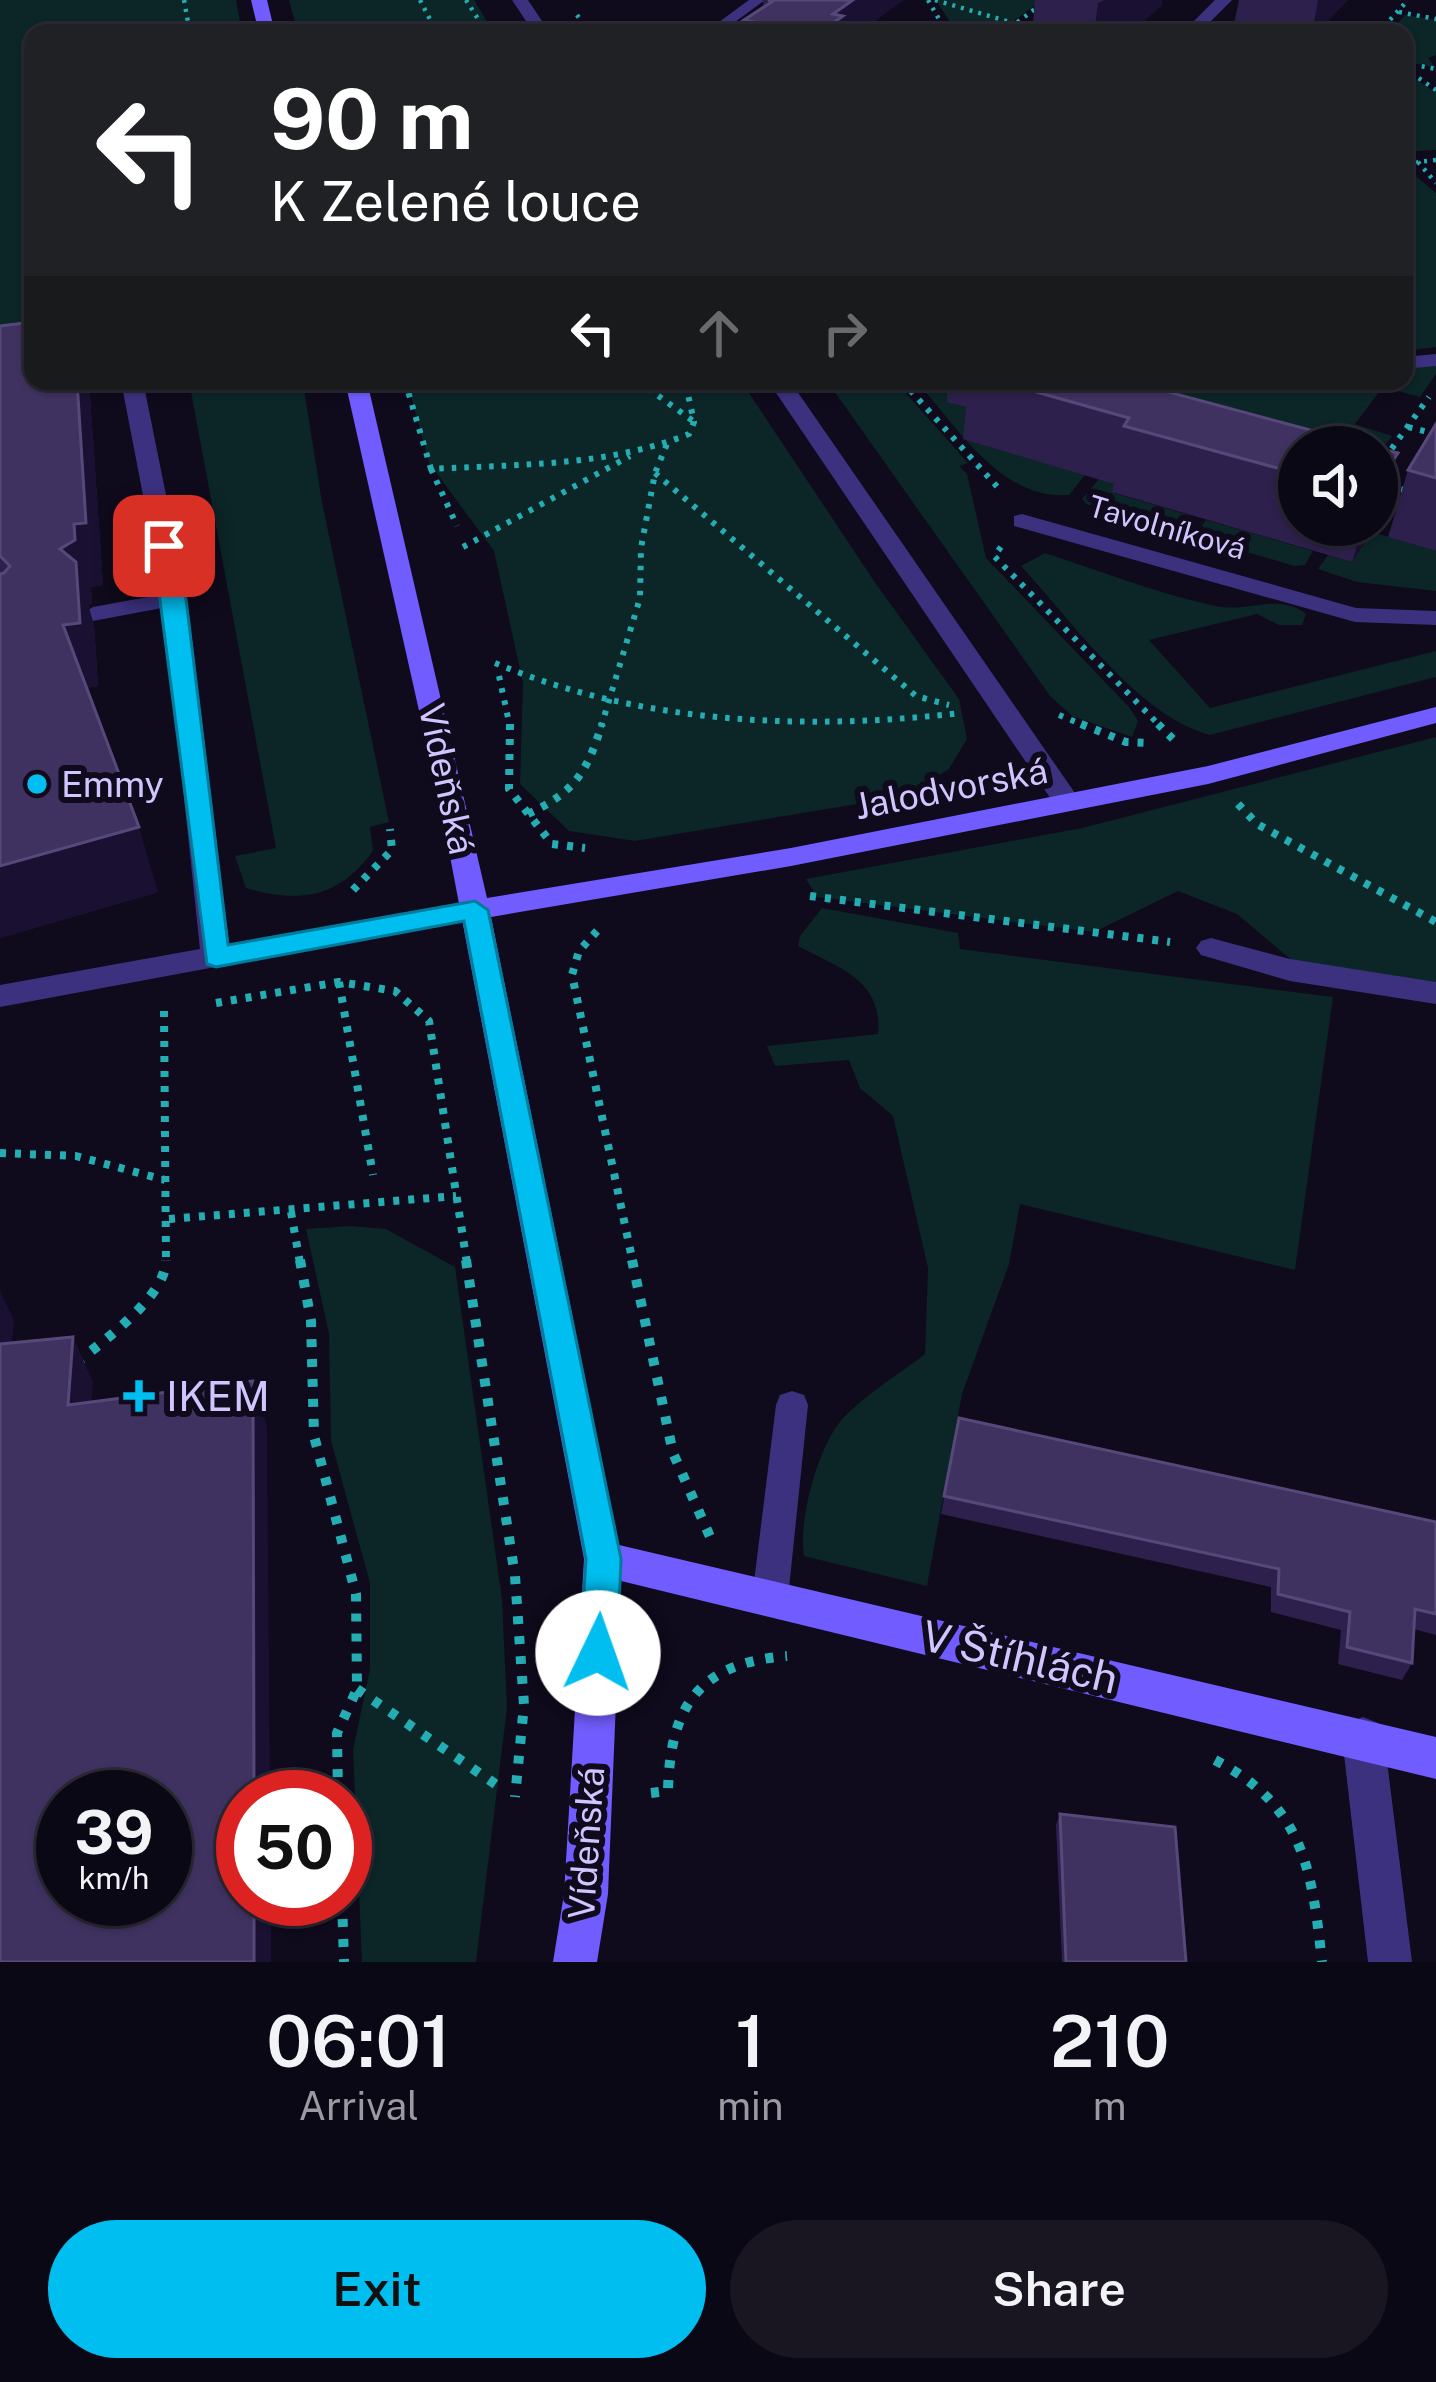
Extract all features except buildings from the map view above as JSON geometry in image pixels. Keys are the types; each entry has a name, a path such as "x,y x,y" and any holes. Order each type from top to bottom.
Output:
{"main road":[{"name":"Vídeňská","path":"358,390 475,910 603,1559 586,1894 575,1962"},
{"name":"Jalodvorská","path":"475,910 791,857 1208,775 1436,715"},
{"name":"V Štíhlách","path":"603,1559 1436,1758"}],"street":[{"path":"1199,24 1224,0"},
{"path":"134,390 175,599 216,957"},
{"path":"785,390 1067,802"},
{"name":"Tavolníková","path":"1022,521 1355,615 1436,618"},
{"path":"0,996 475,910"},
{"path":"1211,948 1290,970 1436,993"},
{"path":"1363,1737 1390,1962"}],"lane":[{"path":"724,24 758,0"},
{"path":"93,614 175,599"},
{"path":"752,1594 792,1405"}],"path":[{"path":"932,0 1011,24"},
{"path":"1015,24 1047,0"},
{"path":"1386,24 1408,0"},
{"path":"1397,11 1436,19"},
{"path":"1413,161 1436,160"},
{"path":"1418,162 1420,170 1436,183"},
{"path":"1420,170 1436,174"},
{"path":"1398,441 1436,387"},
{"path":"408,390 436,490 457,526"},
{"path":"650,390 694,422"},
{"path":"431,469 635,452 667,444 688,434 694,422 687,390"},
{"path":"910,390 988,473 1022,521 994,556 1178,744 1126,742 1084,728 1051,707"},
{"path":"1408,427 1436,434"},
{"path":"528,814 558,800 589,766 640,598 641,548 655,473 667,444"},
{"path":"463,548 635,452"},
{"path":"495,663 562,690 608,700 817,722 903,723 974,711 916,696 655,473"},
{"path":"1398,489 1415,493"},
{"path":"499,676 510,714 509,789 552,844 605,851"},
{"path":"1208,775 1257,824 1436,922"},
{"path":"348,895 392,850 389,829"},
{"path":"817,897 1211,948"},
{"path":"599,928 579,951 572,975 673,1453 752,1594"},
{"path":"208,1004 339,982 395,991 429,1022 514,1576 524,1705 509,1794 356,1689"},
{"path":"339,982 373,1175"},
{"path":"146,1015 186,1008"},
{"path":"67,1370 134,1316 166,1270 164,1011"},
{"path":"0,1153 76,1156 165,1180"},
{"path":"169,1219 456,1196"},
{"path":"291,1212 311,1321 314,1436 356,1594 356,1689 337,1733 338,1770"},
{"path":"651,1793 668,1792 672,1730 705,1682 729,1664 755,1657 802,1658"},
{"path":"1207,1757 1265,1791 1292,1823 1312,1871 1322,1962"},
{"path":"343,1926 344,1962"}],"green space":[{"path":"0,0 236,0 240,24 24,24 24,343 0,345"},
{"path":"289,0 474,0 489,24 296,24"},
{"path":"936,0 1042,0 1010,24 951,24"},
{"path":"1405,15 1436,20 1436,55 1428,58 1436,68 1413,63 1413,24 1396,24"},
{"path":"1413,77 1436,93 1436,150 1413,151"},
{"path":"1413,174 1436,193 1436,347 1413,350"},
{"path":"1436,365 1436,374 1420,397 1394,390 1413,390 1413,368"},
{"path":"191,390 304,390 322,502 389,822 370,827 373,851 360,867 317,893 284,896 246,888 235,856 276,848"},
{"path":"409,390 747,390 959,699 967,739 949,769 905,796 635,841 569,831 520,784 523,683 494,551 429,463"},
{"path":"833,390 903,390 968,463 959,466 967,474 986,558 1129,707 1138,721 1132,737 1072,716 1050,696"},
{"path":"924,390 980,390 1033,426 1085,475 1069,495 1045,494 1001,473"},
{"path":"1144,390 1381,390 1355,424 1361,426 1278,426 1278,439"},
{"path":"1099,479 1118,485 1114,493 1192,516 1184,527 1173,530 1086,504 1082,499"},
{"path":"1206,520 1278,541 1278,546 1313,551 1305,565 1294,566 1200,538 1198,531"},
{"path":"1398,540 1436,551 1436,591 1357,582 1318,569 1328,555 1352,562 1363,546 1398,546"},
{"path":"1045,553 1194,601 1228,607 1285,604 1306,614 1302,625 1279,625 1257,614 1149,640 1210,708 1436,651 1436,677 1210,735 1157,708 1107,664 1021,566"},
{"path":"1436,737 1436,989 1295,963 1237,914 1178,891 1094,932 817,897 806,879 1082,828"},
{"path":"822,908 958,933 960,949 1333,997 1295,1270 1020,1204 1009,1264 962,1394 927,1586 804,1556 804,1522 828,1441 848,1413 925,1354 928,1268 893,1116 860,1088 849,1060 775,1066 767,1046 878,1034 878,1016 866,988 843,969 798,946 800,936"},
{"path":"306,1229 386,1229 455,1267 502,1599 507,1708 476,1962 362,1962 360,1926 372,1926 372,1770 354,1770 353,1750 370,1669 370,1583 331,1441 329,1334"}],"place":[{"name":"Emmy","path":"37,784"},
{"name":"IKEM","path":"139,1396"}],"route":[{"path":"164,546 175,599 216,957 475,910 603,1559 598,1653"}]}
